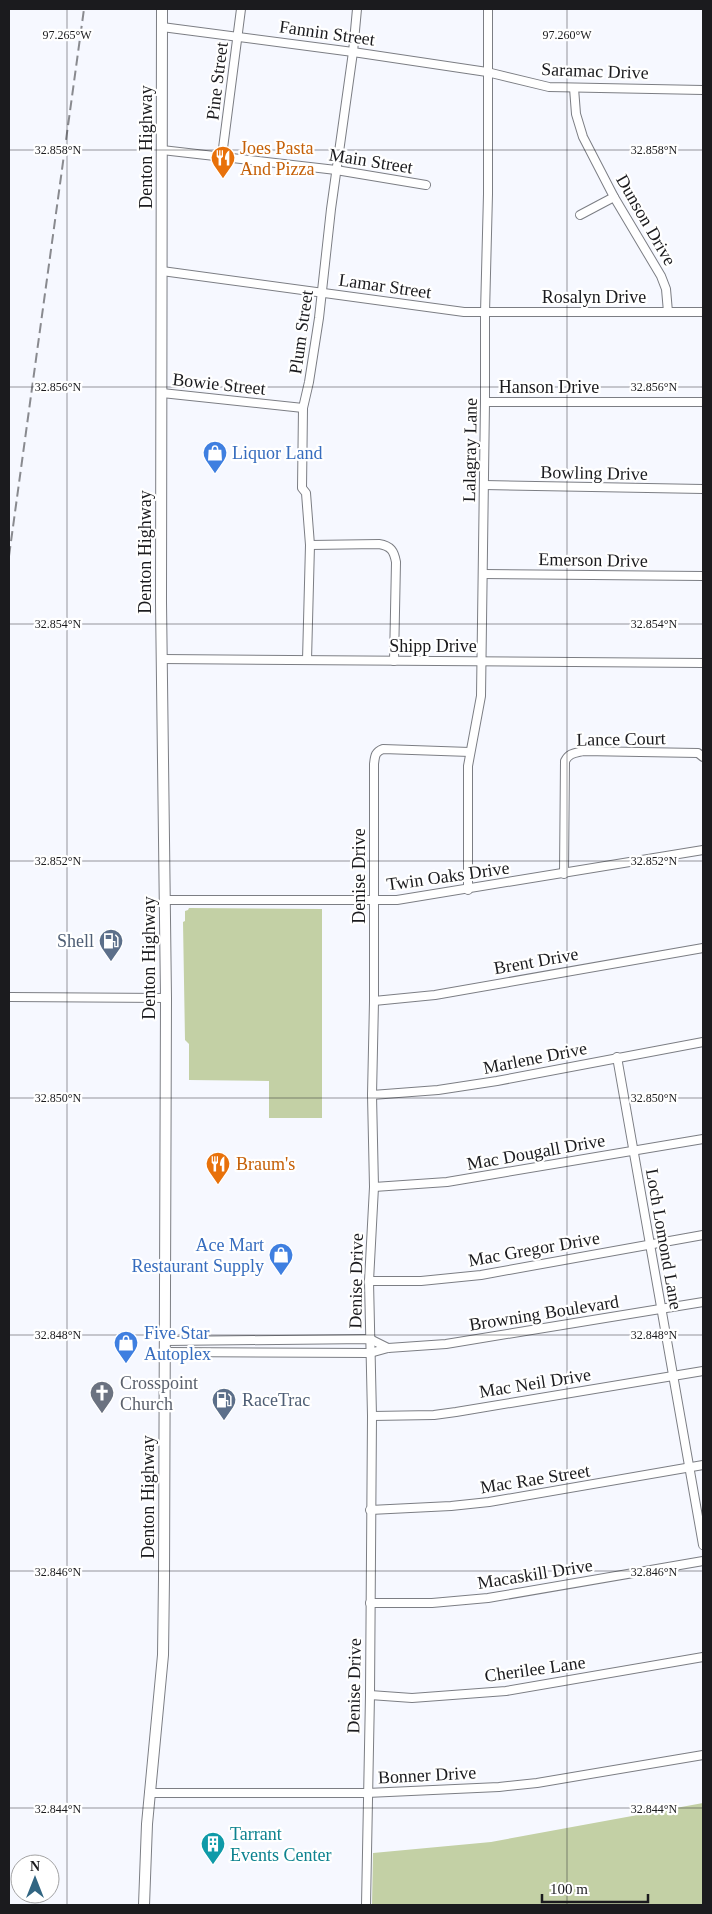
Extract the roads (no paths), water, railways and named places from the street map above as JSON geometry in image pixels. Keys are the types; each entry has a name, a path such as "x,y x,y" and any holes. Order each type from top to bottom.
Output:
{"main road":[{"name":"Denton Highway","path":"144,1905 144,1861 149,1793 156,1740 163,1655 166,998 162,659 162,9"}],"street":[{"name":"Pine Street","path":"222,156 241,9"},
{"name":"Plum Street","path":"307,660 310,545 306,493 302,488 303,408 309,382 322,292 357,9"},
{"name":"Lalagray Lane","path":"468,890 468,766 480,710 482,661 488,194 488,9"},
{"name":"Fannin Street","path":"162,28 238,36 487,72"},
{"name":"Saramac Drive","path":"487,72 549,87 703,90"},
{"name":"Dunson Drive","path":"574,88 576,114 582,137 614,197 661,276 666,289 668,312"},
{"name":"Main Street","path":"162,150 336,170 426,186"},
{"path":"580,215 614,197"},
{"name":"Lamar Street","path":"162,270 464,312 485,313"},
{"name":"Rosalyn Drive","path":"485,313 703,312"},
{"name":"Bowie Street","path":"162,392 303,408"},
{"name":"Hanson Drive","path":"486,402 703,402"},
{"name":"Bowling Drive","path":"484,485 703,489"},
{"path":"310,545 379,544 387,545 392,550 396,562 394,661"},
{"name":"Emerson Drive","path":"483,574 703,576"},
{"name":"Shipp Drive","path":"162,659 703,663"},
{"name":"Denise Drive","path":"366,1905 372,1416 369,1281 374,1187 372,1095 375,754 378,750 383,749 470,752"},
{"name":"Lance Court","path":"564,874 564,761 566,757 571,753 583,752 698,753 703,757"},
{"name":"Twin Oaks Drive","path":"165,900 397,900 468,890 703,850"},
{"name":"Brent Drive","path":"374,1001 435,995 703,948"},
{"path":"9,997 166,998"},
{"name":"Marlene Drive","path":"372,1095 438,1090 489,1082 703,1042"},
{"name":"Loch Lomond Lane","path":"616,1057 703,1545"},
{"name":"Mac Dougall Drive","path":"374,1187 447,1182 703,1139"},
{"name":"Mac Gregor Drive","path":"369,1281 451,1279 703,1235"},
{"name":"Browning Boulevard","path":"165,1352 370,1353 388,1348 446,1344 703,1302"},
{"path":"165,1341 370,1339 388,1348"},
{"path":"258,1340 258,1353"},
{"name":"Mac Neil Drive","path":"372,1416 434,1415 703,1371"},
{"name":"Mac Rae Street","path":"370,1510 489,1502 703,1465"},
{"name":"Macaskill Drive","path":"370,1603 432,1603 488,1598 703,1561"},
{"name":"Cherilee Lane","path":"370,1695 412,1698 506,1691 703,1657"},
{"name":"Bonner Drive","path":"149,1793 368,1793 428,1791 537,1783 703,1755"}],"railway":[{"path":"9,556 84,9"}],"place":[{"name":"Joes Pasta And Pizza","path":"223,179"},
{"name":"Liquor Land","path":"215,474"},
{"name":"Shell","path":"111,962"},
{"name":"Braum's","path":"218,1185"},
{"name":"Ace Mart Restaurant Supply","path":"281,1276"},
{"name":"Five Star Autoplex","path":"126,1364"},
{"name":"Crosspoint Church","path":"102,1414"},
{"name":"RaceTrac","path":"224,1421"},
{"name":"Tarrant Events Center","path":"213,1865"}]}
